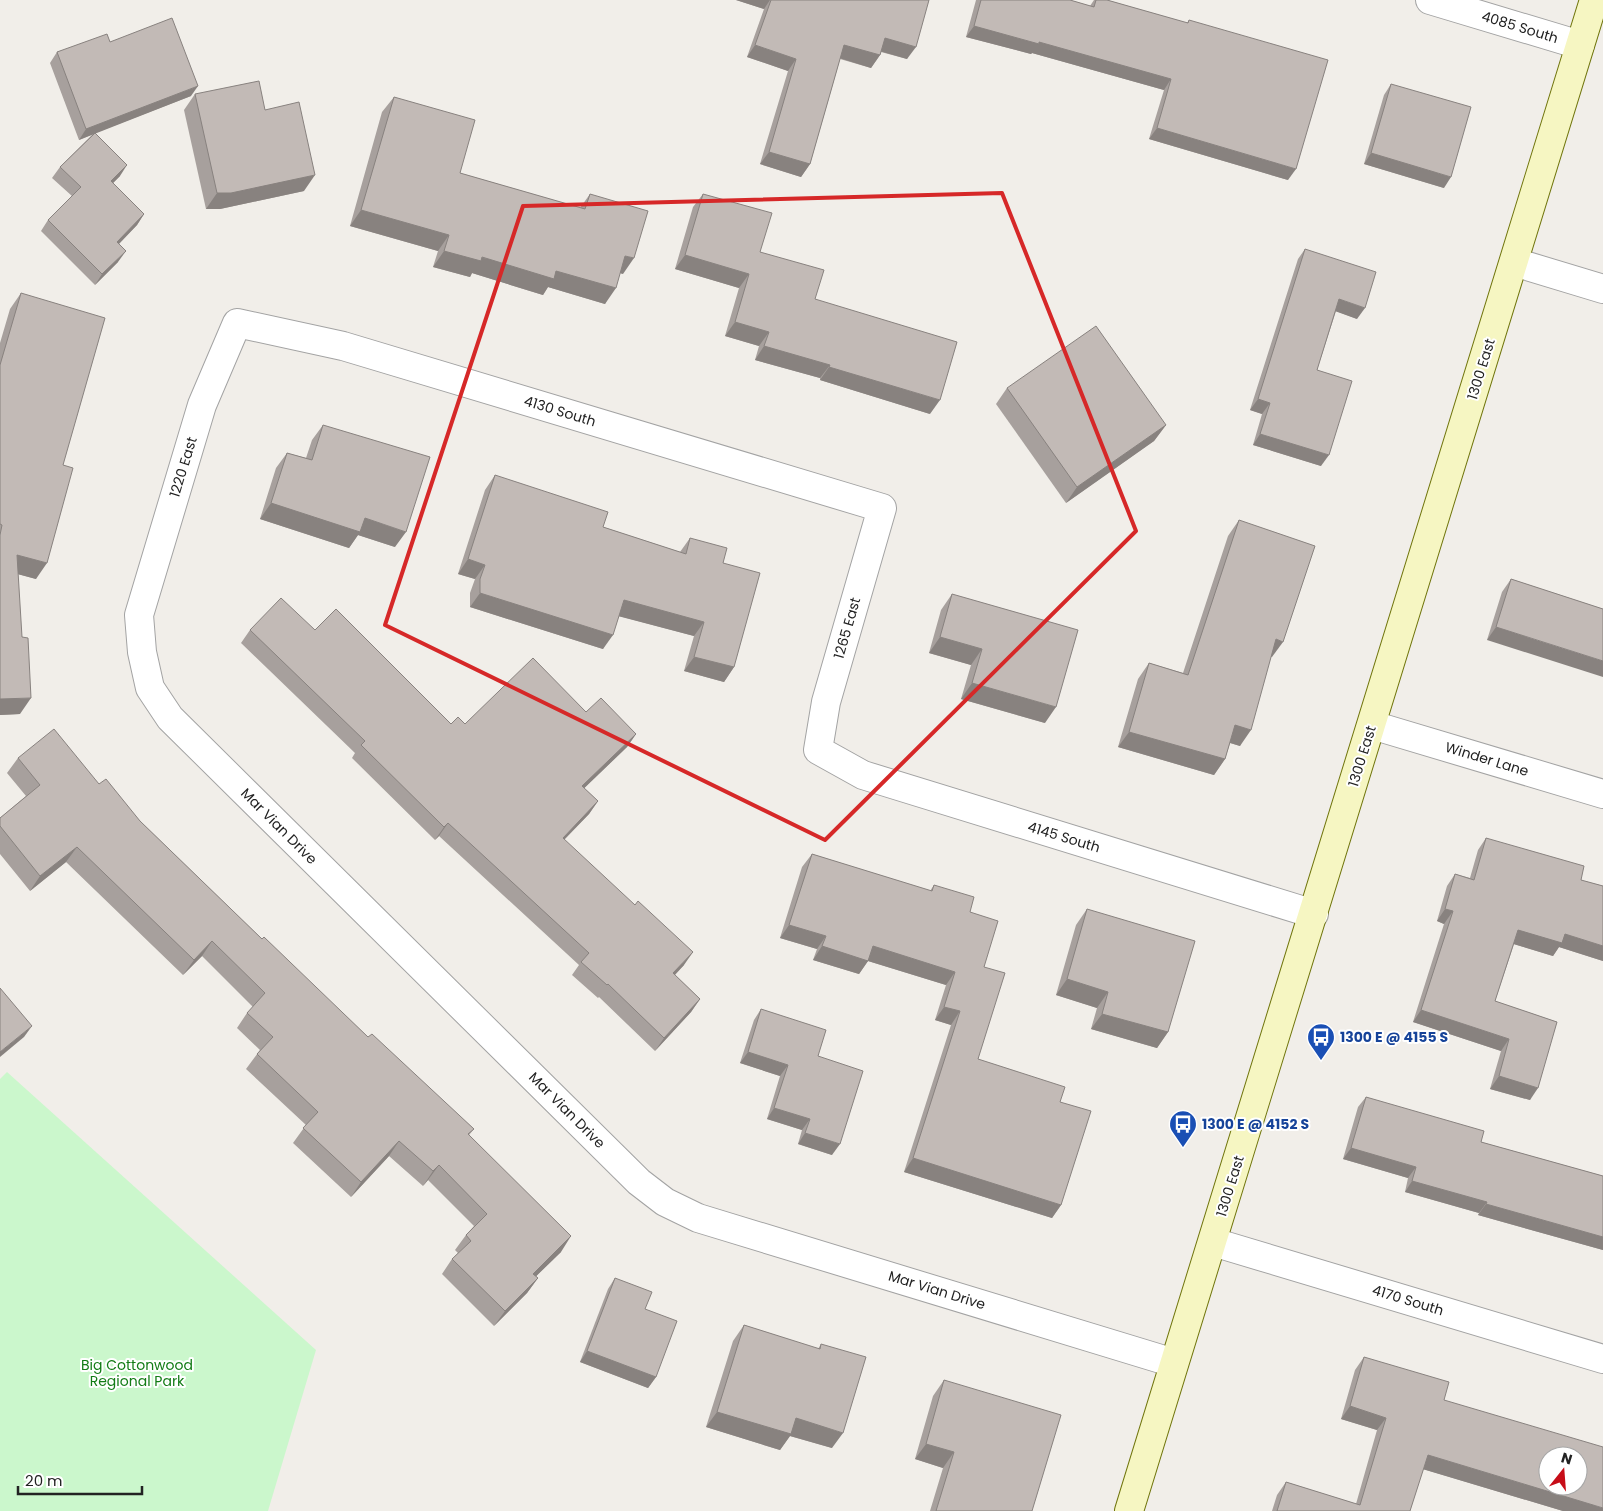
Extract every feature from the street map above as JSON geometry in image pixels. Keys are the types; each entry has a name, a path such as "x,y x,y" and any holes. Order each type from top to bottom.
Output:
{"main road":[{"name":"1300 East","path":"1129,1511 1594,0"}],"street":[{"name":"4085 South","path":"1430,0 1580,45"},
{"path":"1514,262 1603,289"},
{"name":"4130 South","path":"237,323 344,346 882,508"},
{"name":"1220 East","path":"139,615 202,405 237,323"},
{"name":"1265 East","path":"818,750 826,702 882,508"},
{"name":"Mar Vian Drive","path":"139,615 142,652 150,688 170,718 639,1182 665,1202 698,1218 1174,1362"},
{"name":"Winder Lane","path":"1372,725 1603,794"},
{"name":"4145 South","path":"818,750 863,775 1314,914"},
{"name":"4170 South","path":"1213,1242 1603,1359"}],"highlighted area":[{"path":"1002,193 1136,531 825,840 385,625 523,206"}],"green space":[{"name":"Big Cottonwood Regional Park","path":"7,1072 316,1350 268,1511 0,1511 0,1079"}],"building":[{"path":"771,0 929,0 916,47 885,38 880,55 844,45 810,164 769,152 796,59 755,45"},
{"path":"981,0 1070,0 1094,7 1096,0 1107,0 1188,23 1189,20 1328,60 1296,169 1157,128 1171,79 974,26"},
{"path":"172,18 198,86 86,129 57,52 107,34 110,42"},
{"path":"259,81 265,110 299,102 315,175 231,193 217,193 195,94"},
{"path":"1391,84 1471,107 1451,177 1371,153"},
{"path":"394,97 475,120 460,173 585,209 590,194 648,211 634,258 625,256 616,288 556,271 554,279 482,257 481,261 444,251 449,235 361,210"},
{"path":"95,133 127,165 111,181 144,214 117,242 126,251 102,274 48,220 81,187 60,167"},
{"path":"703,194 772,213 760,252 824,270 815,299 957,342 940,400 764,346 769,332 735,322 749,274 685,255"},
{"path":"1305,249 1376,272 1365,308 1339,299 1317,370 1352,381 1329,455 1260,434 1270,403 1258,399"},
{"path":"21,293 105,318 63,465 73,468 47,563 17,555 22,637 28,638 31,698 0,699 0,535 2,525 0,524 0,365"},
{"path":"1096,326 1166,425 1077,487 1007,388"},
{"path":"323,425 430,457 406,532 365,518 360,532 271,503 287,453 312,460"},
{"path":"495,475 608,512 603,527 686,554 690,538 727,548 723,563 760,573 734,667 694,657 704,622 624,600 613,635 480,593 480,579 485,565 468,559"},
{"path":"1239,520 1315,546 1283,642 1276,639 1251,730 1235,725 1225,759 1129,732 1149,663 1188,675"},
{"path":"1511,579 1603,609 1603,661 1496,627"},
{"path":"952,594 1078,630 1056,707 972,683 982,649 940,637"},
{"path":"281,598 315,630 336,609 451,724 458,717 465,724 533,658 586,712 601,698 636,734 582,786 598,801 563,838 635,905 638,901 693,952 673,973 700,999 664,1038 608,984 581,962 589,953 448,823 444,827 361,745 365,741 250,630"},
{"path":"54,729 99,784 106,779 140,821 262,939 264,937 368,1037 372,1034 474,1129 468,1134 571,1236 533,1274 538,1278 505,1311 452,1259 471,1241 466,1235 487,1214 439,1165 433,1171 399,1141 361,1182 303,1128 318,1112 257,1054 273,1037 247,1013 265,993 212,941 194,960 77,847 40,876 0,826 0,818 40,785 18,758"},
{"path":"1486,838 1584,866 1581,880 1603,886 1603,946 1565,934 1562,943 1518,930 1495,1001 1557,1022 1538,1088 1499,1076 1509,1039 1421,1010 1453,911 1445,909 1455,874 1474,880"},
{"path":"812,854 932,891 934,885 974,897 970,912 998,921 984,967 1005,973 978,1059 1065,1087 1060,1102 1091,1111 1061,1205 913,1158 960,1011 944,1007 955,972 873,946 868,961 822,946 826,936 789,925"},
{"path":"1087,909 1195,941 1168,1032 1102,1014 1108,992 1067,979"},
{"path":"0,988 32,1026 0,1052"},
{"path":"761,1009 826,1030 818,1056 863,1071 840,1144 805,1133 810,1119 774,1108 788,1065 748,1052"},
{"path":"1366,1097 1484,1131 1481,1142 1603,1176 1603,1237 1412,1181 1416,1167 1351,1148"},
{"path":"615,1278 652,1292 645,1309 677,1321 656,1377 587,1351"},
{"path":"744,1325 820,1349 821,1344 866,1357 843,1433 796,1418 791,1434 717,1412"},
{"path":"1364,1357 1449,1382 1444,1400 1603,1447 1603,1508 1563,1496 1588,1496 1588,1446 1538,1446 1538,1488 1428,1455 1410,1511 1277,1511 1286,1482 1360,1505 1386,1418 1350,1406"},
{"path":"944,1380 1061,1415 1032,1511 936,1511 954,1452 926,1444"}],"place":[{"name":"1300 E @ 4155 S","path":"1321,1061"},
{"name":"1300 E @ 4152 S","path":"1183,1148"}]}
